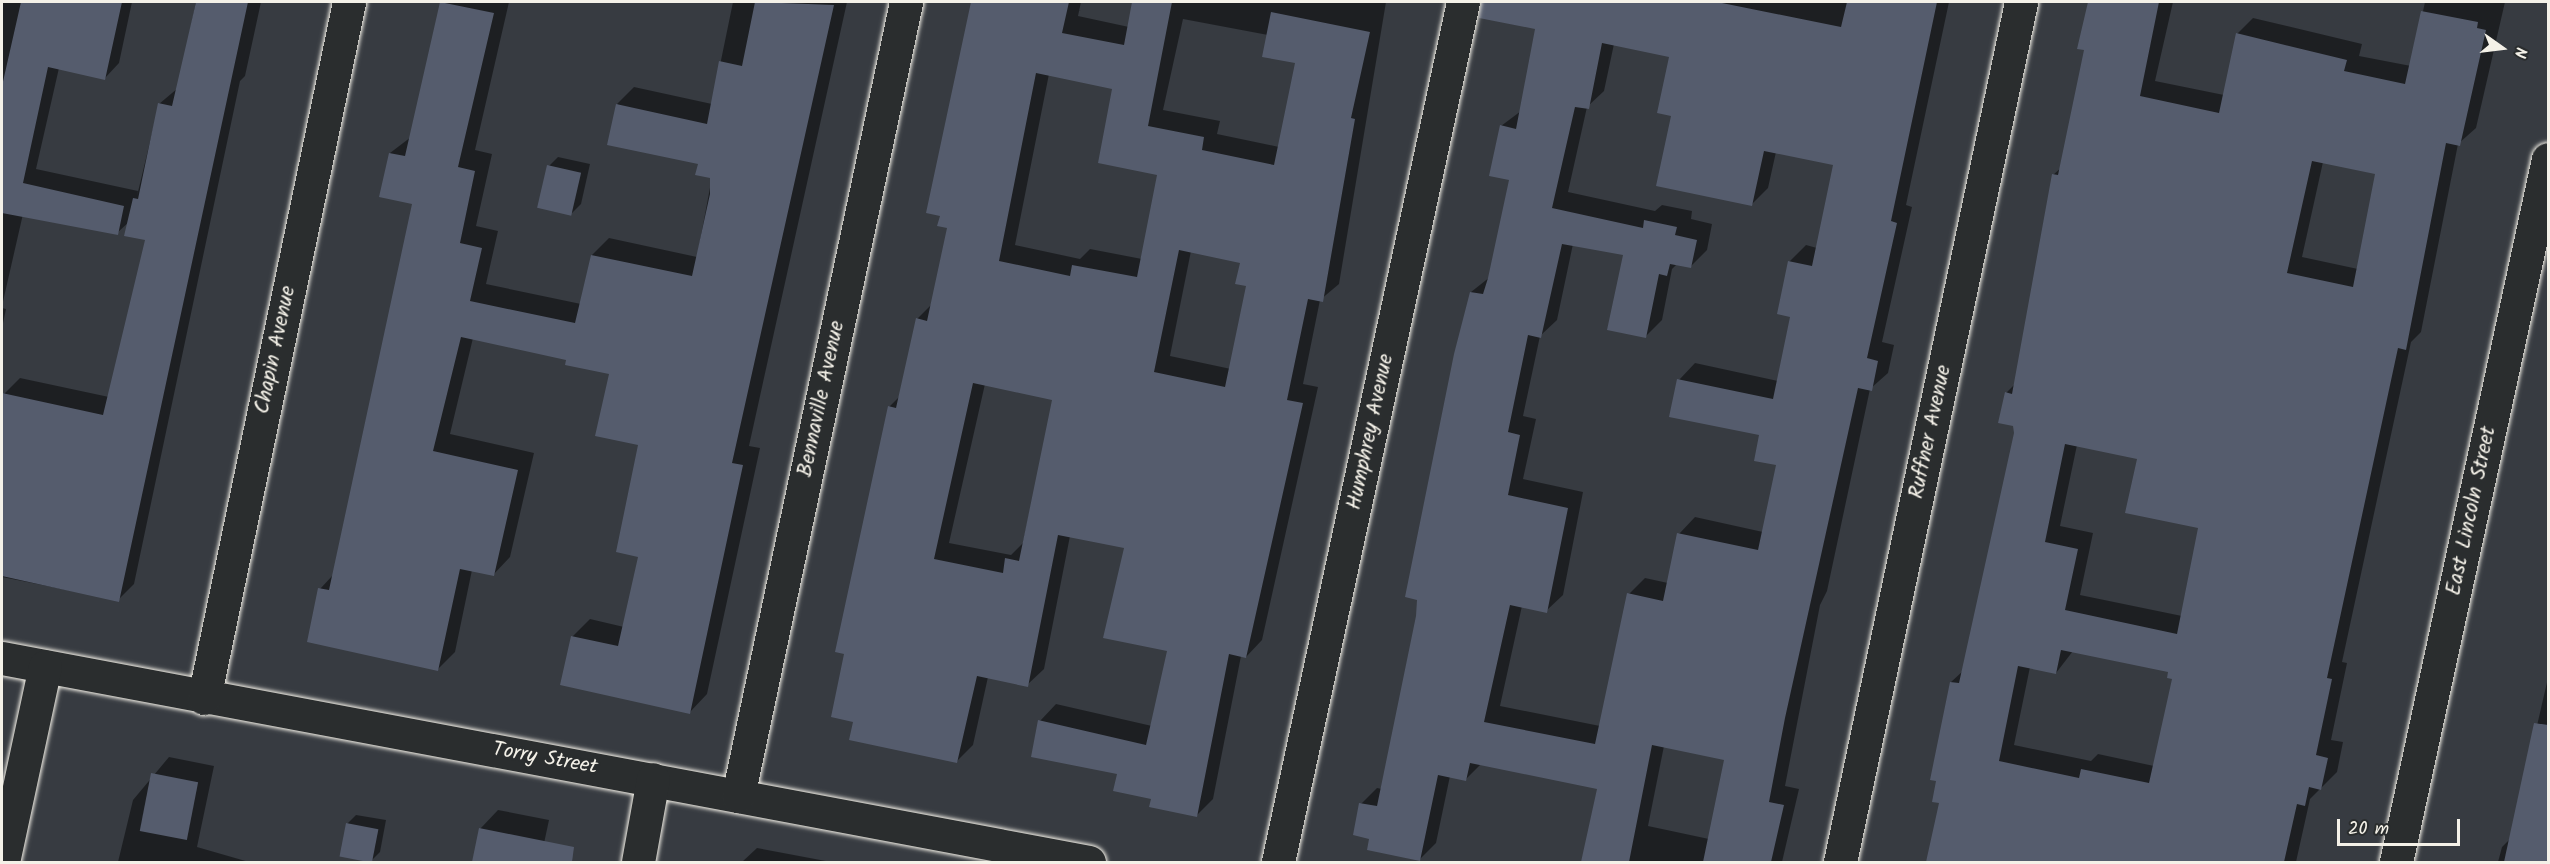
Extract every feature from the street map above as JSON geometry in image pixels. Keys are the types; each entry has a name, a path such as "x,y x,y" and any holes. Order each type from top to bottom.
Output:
{"street":[{"name":"Chapin Avenue","path":"204,698 349,2"},
{"name":"Bennaville Avenue","path":"738,796 906,2"},
{"name":"Humphrey Avenue","path":"1278,862 1463,2"},
{"name":"Ruffner Avenue","path":"1840,862 2021,2"},
{"name":"East Lincoln Street","path":"2396,862 2548,159"},
{"name":"Torry Street","path":"2,658 204,698 653,779 1089,862"},
{"path":"3,862 45,666"},
{"path":"638,862 653,779"}],"building":[{"path":"21,2 122,2 105,80 48,67 23,183 124,206 118,235 2,213 2,86"},
{"path":"196,2 248,2 119,602 2,576 2,393 103,415 145,240 124,236 133,198 138,199 158,103 172,106"},
{"path":"440,2 494,13 458,167 475,171 460,243 482,248 470,301 575,323 591,255 692,276 710,194 710,178 695,175 698,164 607,145 616,104 707,124 719,61 742,66 755,2 834,5 732,463 743,465 690,714 560,685 571,636 618,646 638,557 616,552 638,445 595,436 609,374 565,365 566,360 461,337 433,451 518,470 494,576 460,569 438,671 307,642 318,588 329,590 412,204 379,197 389,153 405,156"},
{"path":"971,2 1069,2 1062,33 1124,45 1132,2 1172,2 1148,126 1204,137 1202,150 1274,165 1295,63 1262,57 1271,12 1370,32 1351,118 1355,119 1323,302 1308,299 1287,400 1303,403 1246,658 1229,654 1197,817 1149,807 1151,799 1113,791 1117,774 1031,757 1038,720 1146,745 1167,651 1103,638 1124,548 1058,535 1028,687 977,676 957,763 849,740 853,722 831,717 844,654 835,652 888,406 896,408 916,318 927,321 947,228 937,226 940,216 926,213","holes":["1036,73 1112,89 1098,163 1157,175 1137,277 1072,265 1070,276 999,261","1179,250 1240,263 1235,284 1246,286 1225,387 1154,372","973,383 1052,400 1019,561 1005,558 1003,573 934,559"]},
{"path":"1481,2 1717,2 1841,27 1847,2 1937,2 1891,221 1897,223 1867,358 1878,361 1872,391 1858,388 1785,718 1769,802 1784,805 1771,862 1703,862 1724,760 1652,745 1629,862 1581,862 1597,789 1470,763 1466,781 1438,775 1420,861 1367,850 1369,839 1353,835 1359,803 1377,806 1416,616 1417,600 1405,597 1454,354 1470,292 1483,294 1509,180 1489,176 1500,125 1516,129 1535,29 1479,18","holes":["1602,43 1669,57 1657,113 1671,116 1656,186 1752,206 1764,151 1833,165 1812,266 1788,261 1777,314 1790,317 1773,399 1677,379 1669,417 1759,435 1754,461 1776,465 1758,550 1677,533 1663,601 1627,593 1595,744 1484,722 1510,605 1547,613 1568,508 1508,495 1520,435 1508,432 1528,335 1541,338 1562,244 1623,255 1607,330 1646,338 1659,274 1667,276 1670,264 1691,268 1697,240 1675,235 1677,227 1644,220 1643,228 1552,208 1575,107 1589,109"]},
{"path":"2088,2 2159,2 2140,96 2219,113 2236,33 2347,60 2344,71 2405,84 2421,11 2478,22 2477,28 2486,30 2460,146 2446,143 2406,350 2398,348 2327,678 2332,679 2316,755 2328,758 2321,790 2309,787 2305,806 2297,804 2284,862 1926,862 1939,803 1932,802 1936,781 1930,780 1950,682 1959,683 2014,433 2013,426 1998,423 2005,392 2012,394 2052,174 2058,175 2084,50 2077,49","holes":["2312,161 2375,174 2353,287 2287,273","2065,444 2137,459 2125,513 2198,528 2177,634 2065,610 2078,549 2045,542","2061,650 2168,672 2167,678 2172,679 2149,783 2081,769 2079,778 1999,761 2018,666 2056,674"]},
{"path":"547,165 581,173 571,216 537,208"},
{"path":"2534,723 2548,725 2548,862 2504,862"},
{"path":"151,773 198,782 187,840 140,831"},
{"path":"346,823 378,829 372,862 340,856"},
{"path":"479,828 574,847 572,862 472,862"}]}
